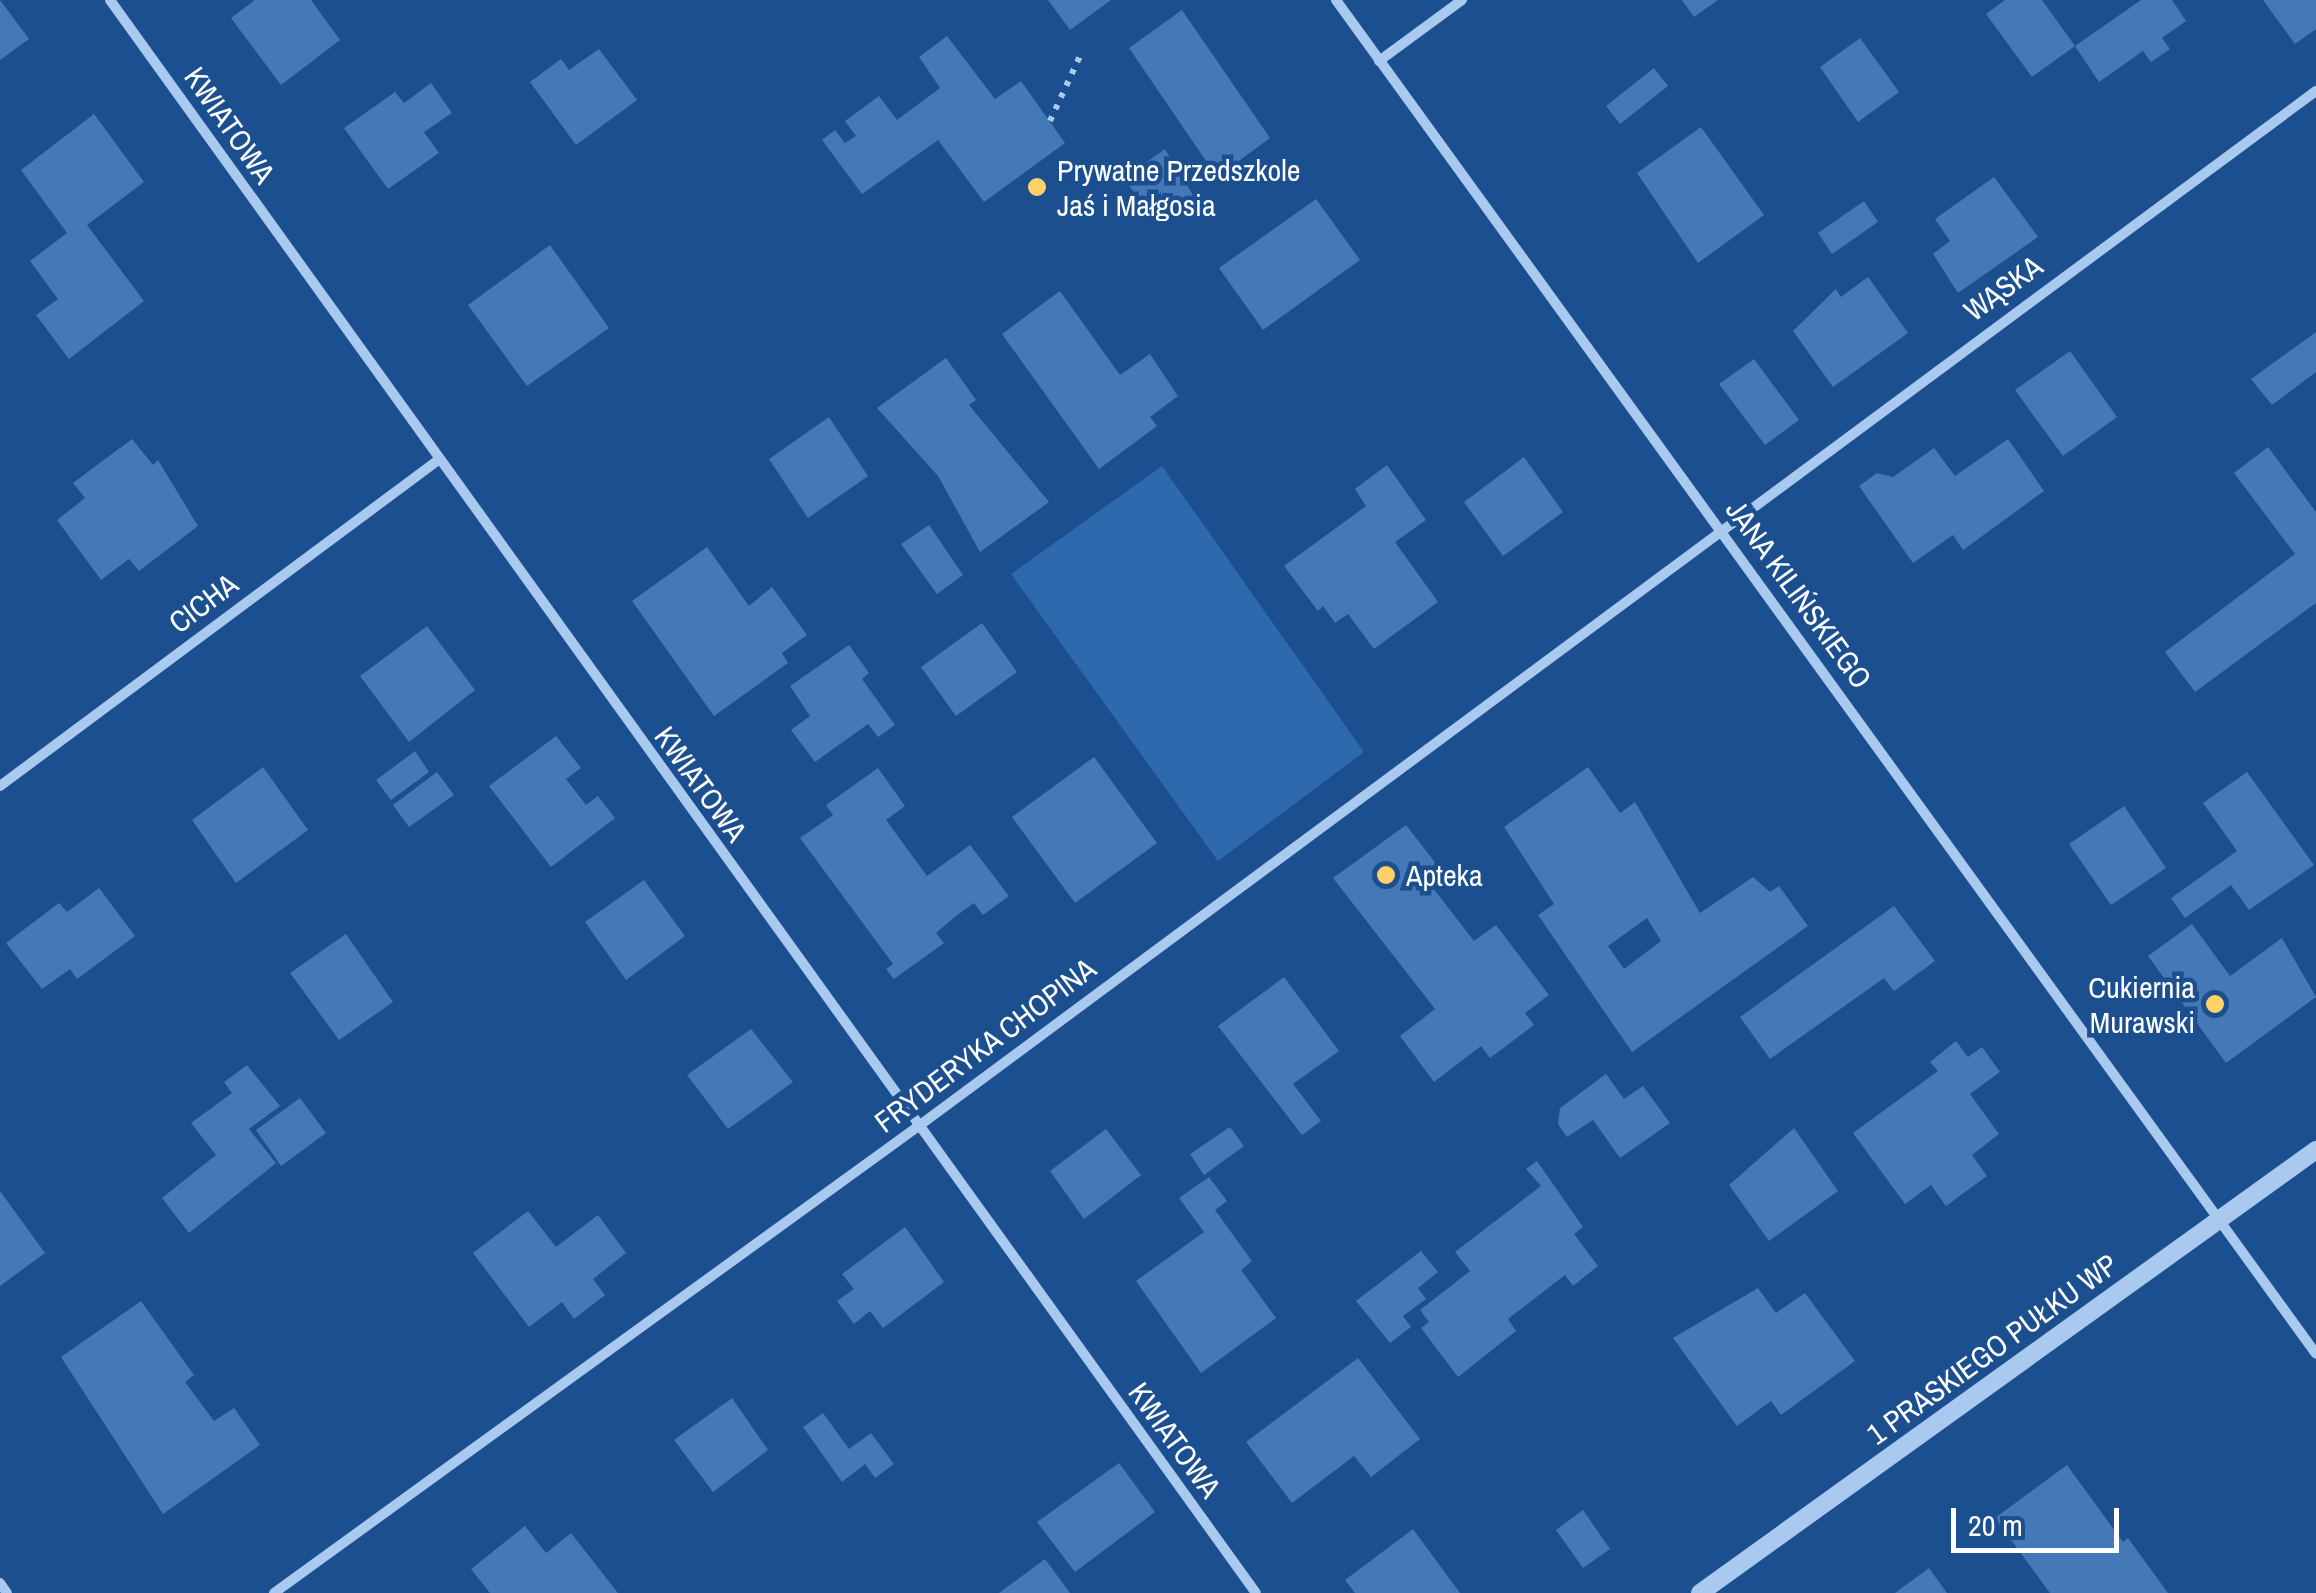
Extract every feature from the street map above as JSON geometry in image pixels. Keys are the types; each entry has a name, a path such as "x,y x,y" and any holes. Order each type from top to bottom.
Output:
{"street":[{"name":"KWIATOWA","path":"110,0 916,1128 1256,1593"},
{"name":"JANA KILIŃSKIEGO","path":"1336,0 2316,1354"},
{"path":"1379,60 1462,0"},
{"name":"WĄSKA","path":"1720,527 2316,91"},
{"name":"CICHA","path":"0,786 437,461"},
{"name":"FRYDERYKA CHOPINA","path":"274,1593 916,1128 1720,527"},
{"name":"1 PRASKIEGO PUŁKU WP","path":"1700,1593 2316,1150"},
{"path":"0,1583 7,1593"}],"path":[{"path":"1050,121 1081,54"}],"shaded area":[{"path":"1162,466 1364,752 1218,861 1011,574"}],"building":[{"path":"0,0 29,39 0,60"},
{"path":"255,0 311,0 340,40 281,85 231,18"},
{"path":"1048,0 1111,0 1070,30"},
{"path":"1682,0 1718,0 1694,17"},
{"path":"2005,0 2042,0 2075,46 2032,77 1986,14"},
{"path":"2141,0 2172,0 2186,21 2162,38 2170,49 2151,62 2143,51 2099,82 2075,46"},
{"path":"2263,0 2316,0 2316,29 2295,44"},
{"path":"1182,10 1270,138 1217,177 1129,48"},
{"path":"947,36 995,99 1021,81 1065,143 984,202 938,140 862,194 822,140 835,130 845,143 856,136 845,121 879,96 897,120 940,88 919,57"},
{"path":"1860,38 1899,92 1858,122 1820,67"},
{"path":"599,49 637,100 576,145 530,82 561,59 569,70"},
{"path":"1654,68 1668,86 1620,124 1606,106"},
{"path":"431,83 452,113 424,132 439,153 388,189 344,128 395,92 404,103"},
{"path":"94,114 144,182 87,225 144,301 69,359 36,315 58,299 30,261 67,233 21,170"},
{"path":"1701,127 1764,215 1698,263 1637,173"},
{"path":"1165,149 1193,195 1155,223 1124,178"},
{"path":"1994,177 2038,237 1958,293 1933,254 1950,241 1935,219"},
{"path":"1316,199 1360,260 1263,330 1219,268"},
{"path":"1864,201 1878,222 1832,254 1818,233"},
{"path":"550,245 609,328 527,386 468,305"},
{"path":"1868,277 1908,333 1833,387 1793,331 1836,289 1841,297"},
{"path":"1060,291 1120,375 1150,354 1178,396 1150,417 1157,426 1099,469 1002,334"},
{"path":"2316,332 2316,372 2272,405 2251,379"},
{"path":"2070,351 2117,417 2063,456 2015,390"},
{"path":"946,358 976,400 969,405 1049,502 980,552 938,476 877,408"},
{"path":"1754,359 1799,420 1765,445 1719,384"},
{"path":"829,417 868,476 808,518 769,459"},
{"path":"132,439 153,465 158,460 198,526 139,571 129,559 101,580 57,520 85,498 73,483"},
{"path":"2008,439 2044,491 1963,550 1953,535 1913,563 1859,486 1877,473 1893,477 1934,448 1955,476"},
{"path":"2268,447 2316,512 2316,603 2195,692 2165,652 2295,554 2234,473"},
{"path":"1524,457 1563,512 1503,556 1464,502"},
{"path":"1387,465 1426,520 1395,542 1438,602 1374,649 1348,614 1335,623 1323,606 1318,611 1284,566 1366,506 1355,489"},
{"path":"929,525 963,575 937,594 901,544"},
{"path":"707,547 749,606 772,587 807,635 782,653 788,663 714,716 632,601"},
{"path":"982,623 1017,672 956,716 921,667"},
{"path":"427,626 475,690 409,742 360,676"},
{"path":"849,645 869,673 862,679 895,725 878,737 868,724 815,762 791,730 810,716 790,686"},
{"path":"556,736 581,768 566,779 586,805 598,796 615,818 551,867 489,786"},
{"path":"415,751 429,772 391,800 376,780"},
{"path":"1094,757 1157,843 1075,903 1012,817"},
{"path":"263,767 308,830 236,883 192,820"},
{"path":"1588,767 1620,813 1635,802 1700,913 1753,877 1770,892 1779,886 1808,926 1632,1052 1538,915 1554,904 1504,827","holes":["1647,918 1661,941 1624,969 1608,946"]},
{"path":"878,768 905,806 886,820 927,876 970,845 1009,896 983,915 974,903 936,933 944,943 894,979 886,969 893,964 800,838 833,815 826,805"},
{"path":"437,772 454,795 409,827 393,805"},
{"path":"2247,772 2314,865 2249,910 2231,885 2185,918 2171,898 2237,851 2203,803"},
{"path":"2124,806 2166,868 2111,905 2069,844"},
{"path":"1406,825 1448,879 1433,888 1474,941 1496,925 1549,995 1525,1013 1534,1025 1490,1058 1481,1046 1434,1082 1400,1036 1435,1009 1333,878"},
{"path":"644,880 685,936 626,980 585,922"},
{"path":"99,888 135,936 77,979 70,969 42,989 6,943 59,903 67,912"},
{"path":"1894,906 1935,961 1894,991 1884,978 1770,1059 1740,1017"},
{"path":"2192,924 2230,976 2282,938 2316,997 2226,1063 2148,956"},
{"path":"346,934 393,1002 339,1040 290,973"},
{"path":"1284,977 1339,1051 1293,1084 1321,1121 1302,1135 1218,1026"},
{"path":"751,1029 793,1082 728,1129 687,1075"},
{"path":"1956,1041 1968,1057 1982,1047 2000,1072 1970,1094 1999,1134 1972,1155 1987,1176 1946,1206 1931,1185 1905,1204 1853,1133 1938,1071 1930,1062"},
{"path":"247,1065 280,1106 249,1129 276,1163 189,1233 162,1198 216,1155 191,1123 232,1093 224,1082"},
{"path":"1606,1074 1624,1099 1643,1086 1670,1123 1620,1158 1593,1120 1567,1137 1558,1124 1560,1108"},
{"path":"300,1098 326,1133 281,1166 256,1130"},
{"path":"1230,1127 1244,1146 1204,1175 1190,1154"},
{"path":"1794,1128 1838,1191 1769,1241 1729,1185"},
{"path":"1106,1129 1141,1175 1084,1219 1050,1171"},
{"path":"1537,1161 1583,1227 1574,1234 1598,1266 1573,1286 1565,1275 1508,1319 1516,1331 1458,1377 1421,1328 1429,1322 1420,1310 1470,1271 1455,1252 1541,1186 1526,1169"},
{"path":"1209,1177 1227,1201 1215,1210 1252,1261 1241,1270 1276,1318 1201,1373 1136,1281 1204,1232 1179,1198"},
{"path":"0,1191 45,1253 0,1286"},
{"path":"528,1211 556,1247 598,1215 626,1253 593,1279 605,1295 574,1319 562,1302 529,1327 473,1253"},
{"path":"905,1227 944,1282 883,1328 870,1311 854,1324 837,1301 854,1289 842,1274"},
{"path":"1421,1251 1438,1272 1418,1288 1426,1299 1403,1316 1411,1327 1390,1343 1356,1301"},
{"path":"1758,1288 1776,1313 1805,1293 1855,1361 1781,1415 1771,1401 1737,1426 1673,1338"},
{"path":"141,1301 194,1375 185,1382 214,1421 234,1408 260,1445 163,1514 61,1357"},
{"path":"1358,1358 1420,1439 1371,1477 1354,1456 1292,1503 1246,1442"},
{"path":"732,1398 768,1450 713,1492 674,1440"},
{"path":"823,1413 849,1449 871,1433 894,1464 875,1478 865,1464 842,1482 803,1427"},
{"path":"1119,1463 1155,1512 1075,1572 1037,1522"},
{"path":"2067,1465 2123,1542 2128,1538 2168,1593 2050,1593 1995,1518"},
{"path":"1583,1510 1610,1549 1583,1568 1556,1530"},
{"path":"525,1526 546,1553 571,1533 618,1593 490,1593 471,1569"},
{"path":"1413,1529 1460,1593 1355,1593 1345,1580"},
{"path":"1045,1559 1070,1593 999,1593"},
{"path":"1929,1568 1947,1593 1895,1593"}],"place":[{"name":"Prywatne Przedszkole Jaś i Małgosia","path":"1037,187"},
{"name":"Apteka","path":"1386,875"},
{"name":"Cukiernia Murawski","path":"2215,1004"}]}
